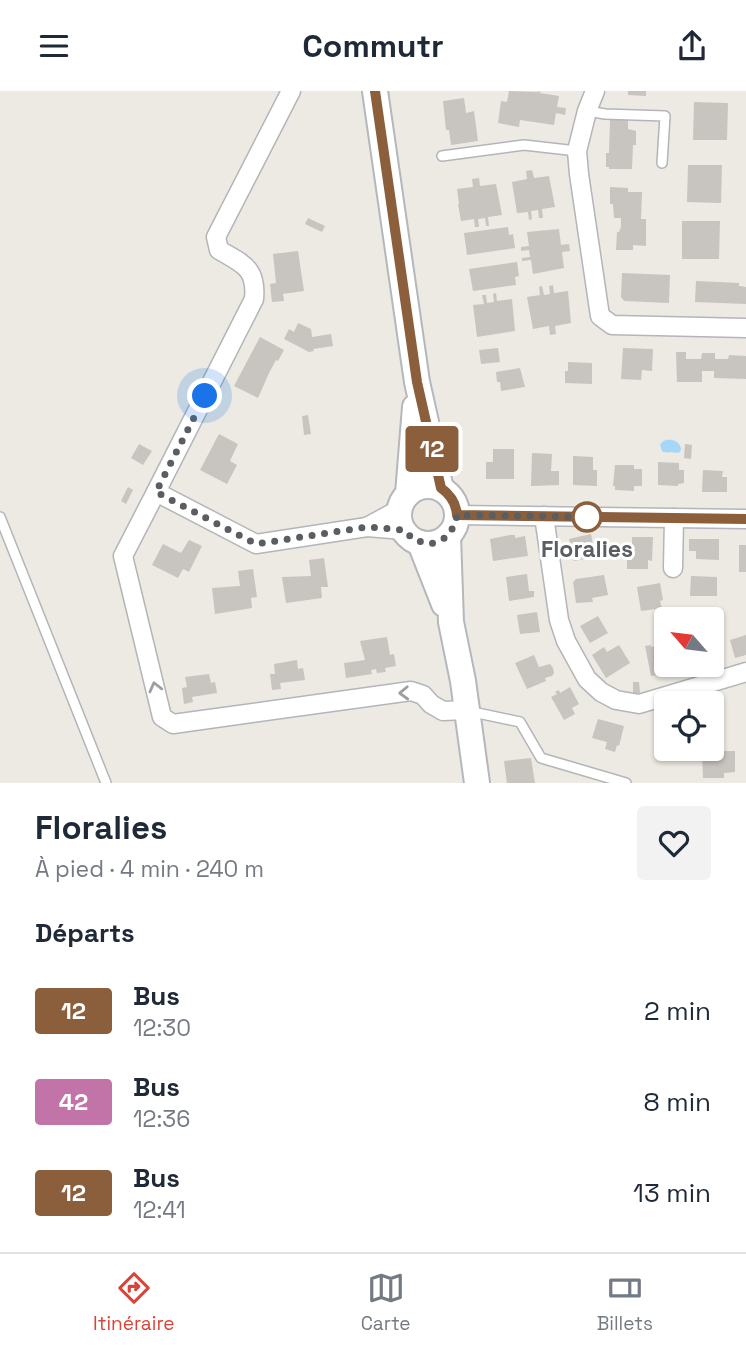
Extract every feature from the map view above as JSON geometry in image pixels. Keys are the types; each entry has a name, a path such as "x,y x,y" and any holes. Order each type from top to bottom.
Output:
{"main road":[{"path":"375,91 417,382 441,488"},
{"path":"417,382 408,519 451,622 463,681 477,783"},
{"path":"408,519 415,489 424,486 441,488 453,501 451,622"},
{"path":"408,519 430,544 439,541 452,526"}],"street":[{"path":"291,91 216,237 219,250 250,271 255,284 254,299 124,556 162,717 173,724 411,691 423,695 443,711 466,710"},
{"path":"595,91 587,111 578,151 600,316 612,325 746,328"},
{"path":"156,492 256,544 408,519"},
{"path":"544,516 559,620 566,641 587,679 601,692 616,700 639,704 746,672"},
{"path":"452,526 544,516 746,519"},
{"path":"673,568 674,518"}],"lane":[{"path":"587,111 665,116 662,163"},
{"path":"442,156 524,145 578,151"},
{"path":"0,517 106,783"},
{"path":"466,710 520,722 541,758 626,783"}],"water":[{"path":"666,440 677,442 680,452 662,451 660,445"}],"building":[{"path":"509,91 540,91 559,96 557,107 566,108 565,115 556,113 554,125 520,120 519,127 498,123 501,101 507,102"},
{"path":"628,91 646,91 646,96 628,95"},
{"path":"464,98 466,113 474,111 478,141 451,145 449,130 446,130 443,101"},
{"path":"694,102 728,103 727,140 693,140"},
{"path":"610,120 628,120 628,129 636,131 632,169 606,167"},
{"path":"688,165 722,165 721,203 687,202"},
{"path":"532,170 534,178 549,176 555,207 542,209 543,218 539,218 538,210 531,211 532,219 529,220 528,212 517,213 512,182 527,179 526,171"},
{"path":"479,178 480,186 496,184 502,215 488,217 489,226 486,226 485,218 478,219 479,227 475,227 474,219 461,221 457,189 473,187 472,179"},
{"path":"610,187 628,188 628,192 642,192 641,219 646,219 646,246 633,245 633,250 616,250 621,218 614,218 613,204 610,204"},
{"path":"308,218 325,226 322,232 305,224"},
{"path":"682,221 720,221 719,259 682,259"},
{"path":"508,227 509,235 513,234 515,248 467,255 464,233"},
{"path":"559,229 561,245 569,244 570,251 562,252 564,268 533,274 531,260 522,261 522,258 530,257 529,250 521,251 521,247 529,246 527,232"},
{"path":"298,251 304,291 283,294 284,301 272,302 270,284 276,283 273,254"},
{"path":"517,262 519,276 515,277 516,285 473,291 469,269"},
{"path":"622,273 670,275 669,303 624,301 621,297"},
{"path":"696,281 739,283 739,286 746,287 746,304 695,302"},
{"path":"553,285 554,293 568,291 571,323 555,326 556,334 550,335 549,326 533,329 527,297 540,295 539,287 542,286 544,295 550,294 549,286"},
{"path":"496,293 497,301 512,299 515,331 477,337 473,305 484,304 482,295 486,295 487,303 494,302 493,294"},
{"path":"298,323 311,329 312,337 331,334 333,346 309,352 284,339 289,329 294,332"},
{"path":"260,337 284,350 278,361 276,360 258,398 234,386"},
{"path":"498,348 500,362 481,364 479,350"},
{"path":"623,348 653,349 652,371 642,370 641,380 621,379"},
{"path":"676,352 686,352 686,359 701,359 702,353 715,353 715,359 728,359 729,355 746,356 746,379 714,378 714,371 702,371 702,382 677,382"},
{"path":"568,362 592,363 592,384 565,383"},
{"path":"520,368 525,387 501,391 496,372"},
{"path":"308,415 311,434 304,435 302,416"},
{"path":"219,434 238,444 230,461 237,465 227,484 200,470"},
{"path":"139,444 152,451 143,465 131,458"},
{"path":"685,444 692,445 691,459 684,458"},
{"path":"493,449 514,449 514,479 486,479 486,462 493,462"},
{"path":"532,453 552,454 551,471 559,471 559,485 531,486"},
{"path":"573,456 593,457 593,470 597,470 597,486 573,485"},
{"path":"658,462 679,463 679,470 684,470 684,483 678,486 658,485"},
{"path":"615,465 634,465 634,469 642,469 642,486 634,486 634,491 615,490"},
{"path":"703,470 723,471 722,477 727,477 727,492 702,492"},
{"path":"128,487 133,490 126,504 121,501"},
{"path":"591,534 595,557 574,561 569,539"},
{"path":"515,535 515,538 525,536 528,556 493,561 490,539"},
{"path":"632,537 653,537 652,561 648,560 648,569 627,569 627,560 632,560"},
{"path":"689,539 719,539 719,560 696,559 696,551 689,551"},
{"path":"189,540 202,546 189,572 183,569 178,578 152,565 163,544 181,553"},
{"path":"739,545 746,545 746,572 739,572"},
{"path":"324,558 328,587 321,587 322,598 286,603 282,577 311,576 309,560"},
{"path":"253,569 257,597 251,598 252,608 215,614 212,588 240,586 238,571"},
{"path":"527,574 529,591 534,591 534,597 509,601 506,577"},
{"path":"604,575 608,595 592,598 593,602 576,603 573,582 576,579"},
{"path":"691,576 717,577 717,596 690,596"},
{"path":"660,583 662,607 641,611 637,587"},
{"path":"537,612 540,632 520,634 517,615"},
{"path":"598,616 608,633 590,643 580,626"},
{"path":"746,635 746,655 735,658 730,640"},
{"path":"387,637 390,655 394,654 396,666 385,668 386,672 377,673 376,669 371,670 372,674 346,678 344,663 365,660 360,641"},
{"path":"619,645 630,663 606,678 592,655 604,647 607,652"},
{"path":"645,646 654,646 654,675 651,676"},
{"path":"534,655 539,667 550,664 554,673 545,678 546,681 527,689 515,663"},
{"path":"297,660 298,669 303,668 305,680 280,683 281,689 272,690 270,674 275,674 274,664"},
{"path":"209,674 211,683 215,682 217,693 192,697 193,702 184,704 182,688 187,687 185,677"},
{"path":"633,682 639,682 640,693 633,693"},
{"path":"570,687 579,704 572,708 575,714 564,720 551,697 557,694 555,692 559,690 560,693"},
{"path":"598,719 624,726 615,752 605,749 607,742 592,738"},
{"path":"724,751 735,751 735,772 724,773 724,778 703,778 702,761 724,761"},
{"path":"531,758 535,783 507,783 504,761"}],"bus line":[{"name":"12","path":"375,91 417,382 441,488 453,501 457,515 746,519"}],"place":[{"name":"Floralies","path":"587,517"}],"route":[{"path":"205,396 156,492 256,544 367,527 404,530 414,540 430,544 448,536 457,515 590,517 587,517"}]}
